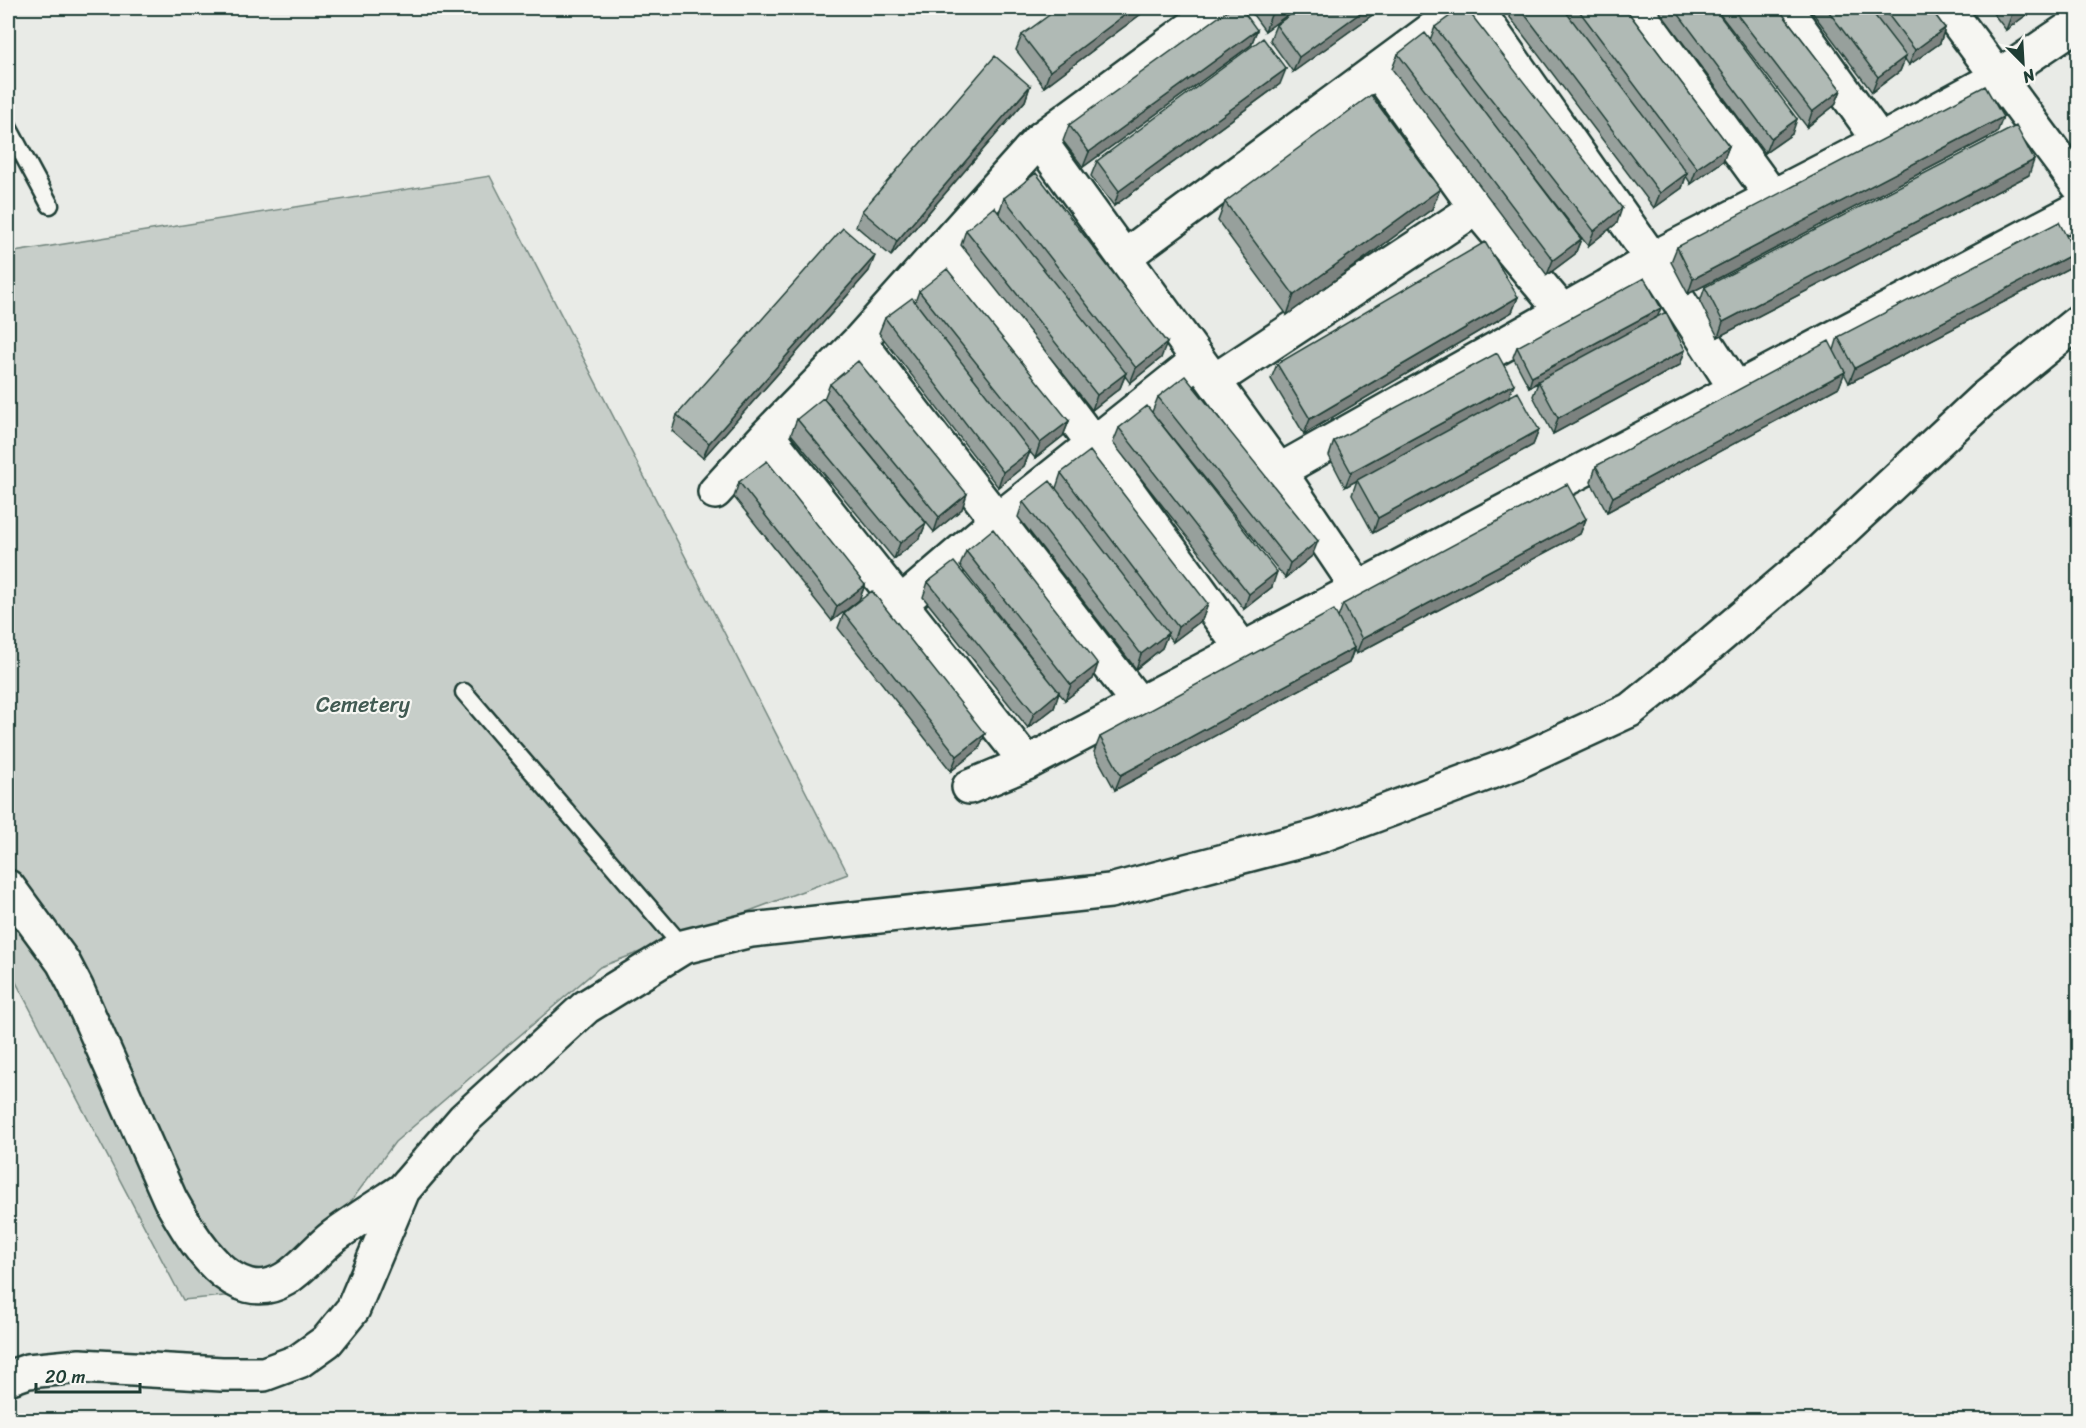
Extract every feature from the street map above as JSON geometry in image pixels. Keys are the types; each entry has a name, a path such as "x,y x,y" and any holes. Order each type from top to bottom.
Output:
{"street":[{"path":"715,492 767,435 860,341 1039,140 1218,8"},
{"path":"1124,257 1461,8"},
{"path":"1476,8 1652,259 1736,389"},
{"path":"1635,8 1772,196"},
{"path":"1785,8 1880,141"},
{"path":"1947,8 2079,185"},
{"path":"1279,471 1652,259 1998,77 2079,23"},
{"path":"1377,70 1476,208 1562,311"},
{"path":"1039,140 1279,471 1358,588"},
{"path":"901,603 1093,443 1206,371 1476,208"},
{"path":"969,787 1027,764 2079,209"},
{"path":"945,246 1093,443 1243,650"},
{"path":"8,887 63,962 170,1199 187,1229 206,1255 231,1279 257,1288 271,1285 285,1279 333,1237 403,1190 464,1119 586,1007 683,947 751,930 1110,891 1319,836 1515,763 1630,710 1817,554 1984,398 2079,322"},
{"path":"860,341 1139,704"},
{"path":"767,435 1027,764"},
{"path":"8,1377 28,1371 80,1366 222,1374 264,1374 298,1361 327,1341 353,1309 403,1190"}],"lane":[{"path":"8,127 50,205"},
{"path":"464,693 683,947"}],"green space":[{"name":"Cemetery","path":"490,176 848,874 600,967 395,1142 285,1290 183,1300 8,967 8,253"}],"building":[{"path":"1059,8 1134,8 1050,71 1022,35"},
{"path":"1231,8 1241,8 1257,30 1089,152 1069,125"},
{"path":"1265,8 1282,8 1271,15"},
{"path":"1300,8 1367,8 1299,57 1276,25"},
{"path":"1461,8 1466,8 1622,208 1594,231 1435,27"},
{"path":"1520,8 1563,8 1687,173 1660,193"},
{"path":"1577,8 1625,8 1729,146 1697,168"},
{"path":"1674,8 1714,8 1797,119 1771,138"},
{"path":"1732,8 1778,8 1841,90 1812,112"},
{"path":"1826,8 1869,8 1906,56 1878,77"},
{"path":"1883,8 1930,8 1945,28 1915,50"},
{"path":"2007,8 2021,8 2012,14"},
{"path":"1425,33 1581,239 1553,260 1398,54"},
{"path":"1263,38 1286,69 1119,191 1097,161"},
{"path":"995,56 1030,86 897,241 862,211"},
{"path":"1985,86 2003,117 1693,279 1677,247"},
{"path":"1371,95 1440,189 1294,295 1225,202"},
{"path":"2016,126 2034,160 1723,322 1705,287"},
{"path":"1036,173 1167,343 1136,368 1004,198"},
{"path":"994,207 1126,373 1097,395 966,230"},
{"path":"2059,222 2075,253 1855,368 1838,337"},
{"path":"843,228 875,256 709,443 677,415"},
{"path":"1485,242 1518,297 1310,419 1277,364"},
{"path":"947,269 1069,421 1040,443 919,291"},
{"path":"1644,278 1661,308 1532,377 1517,347"},
{"path":"912,298 1030,451 1003,472 885,318"},
{"path":"1666,312 1685,350 1558,418 1538,381"},
{"path":"1829,341 1845,372 1613,497 1596,466"},
{"path":"1497,353 1514,384 1351,472 1334,441"},
{"path":"858,361 967,494 939,517 830,384"},
{"path":"1185,376 1318,541 1290,563 1158,397"},
{"path":"1518,392 1539,430 1378,518 1357,480"},
{"path":"823,398 926,523 900,543 797,419"},
{"path":"1147,406 1277,572 1249,594 1119,428"},
{"path":"1090,451 1208,604 1178,627 1061,473"},
{"path":"767,461 865,585 837,606 739,482"},
{"path":"1050,481 1168,633 1141,654 1023,502"},
{"path":"1567,484 1586,519 1362,639 1343,604"},
{"path":"993,529 1098,664 1071,685 966,551"},
{"path":"954,562 1059,692 1034,713 928,582"},
{"path":"872,591 985,734 957,756 844,613"},
{"path":"1334,610 1354,648 1121,775 1100,737"}]}
